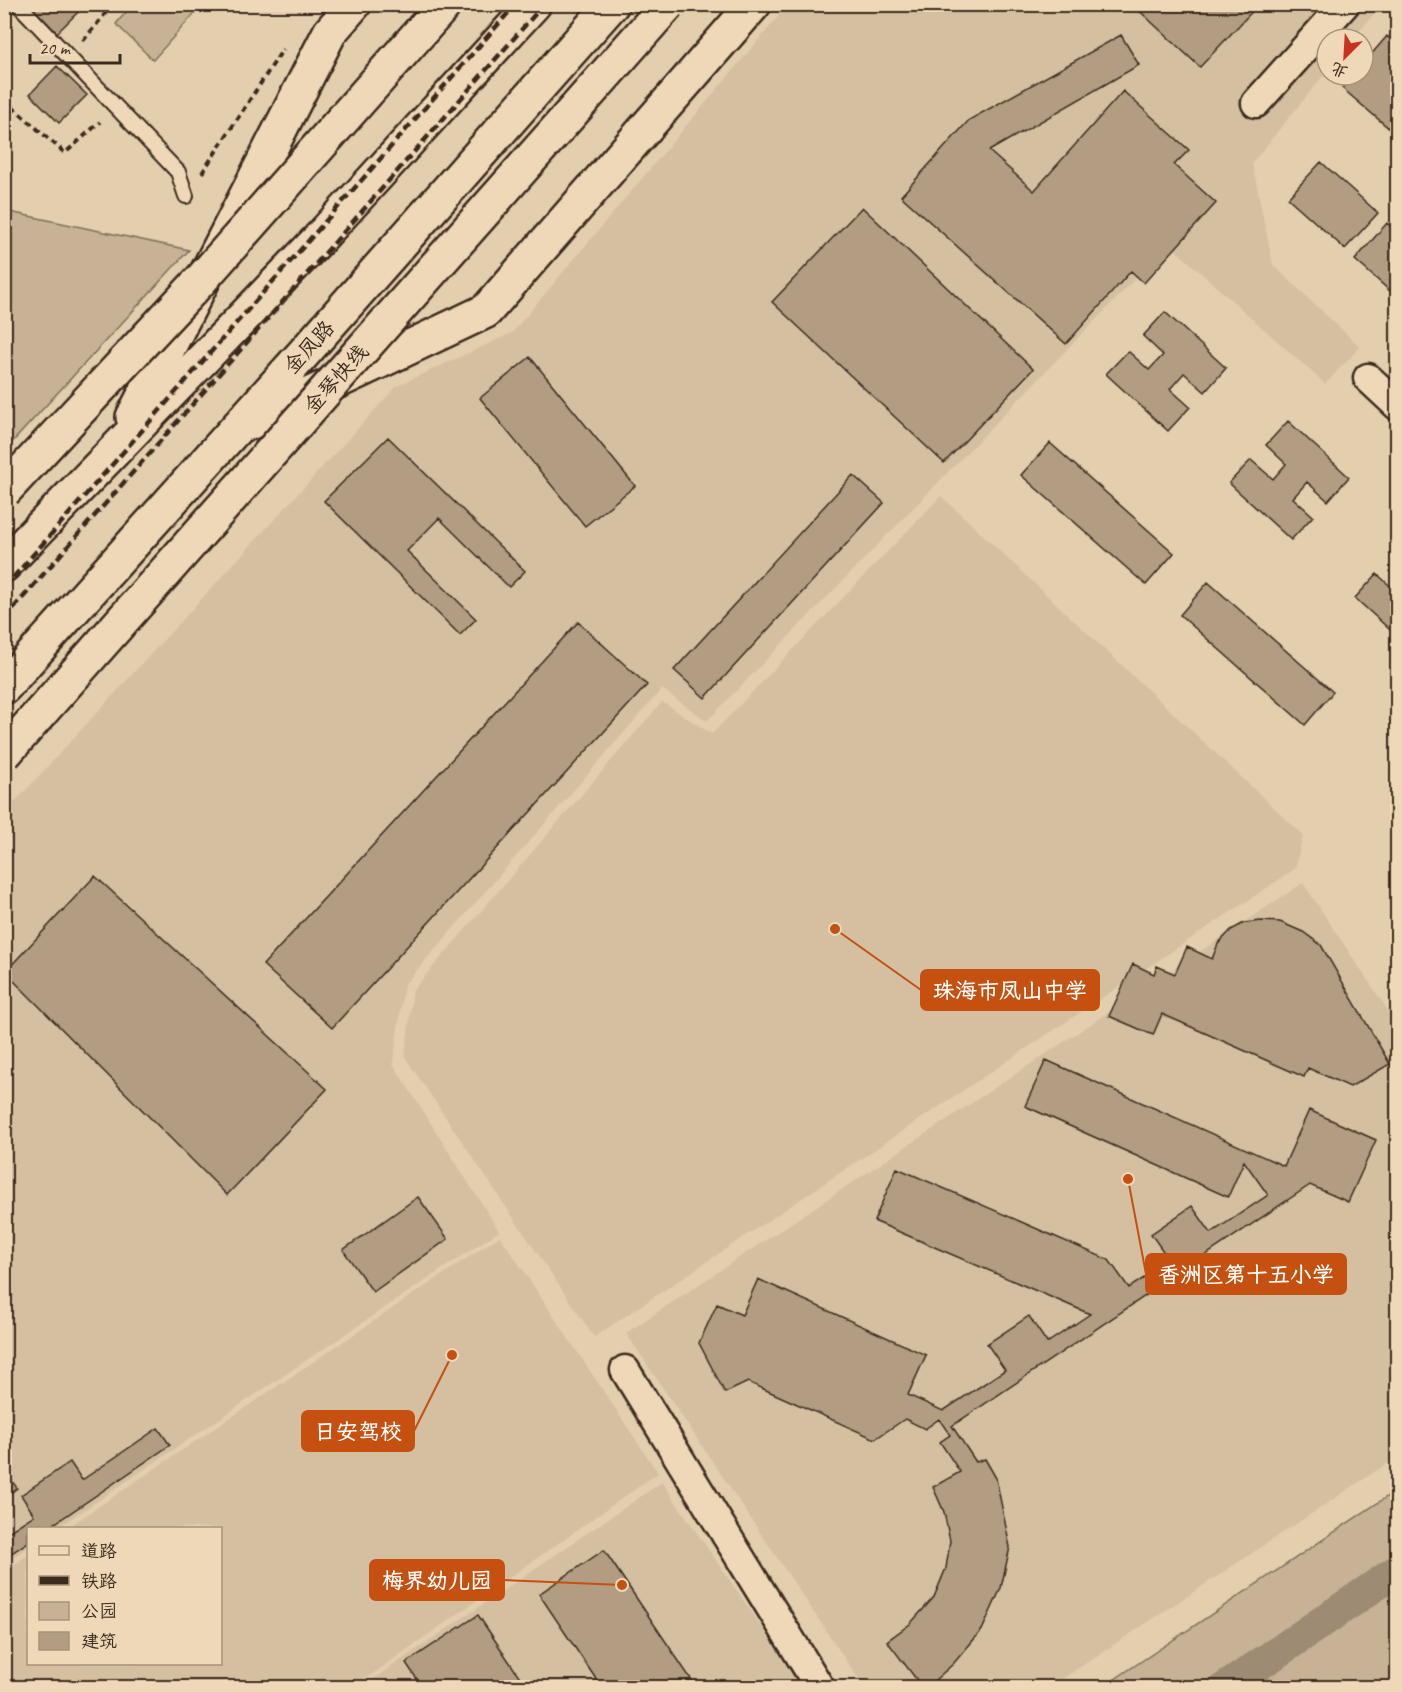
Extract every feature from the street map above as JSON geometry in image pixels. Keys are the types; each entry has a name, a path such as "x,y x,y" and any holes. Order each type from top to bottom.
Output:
{"main road":[{"path":"116,449 330,32 354,4"},
{"path":"4,491 199,282 446,4"},
{"path":"4,565 317,241 534,4"},
{"name":"金凤路","path":"4,687 612,4"},
{"name":"金琴快线","path":"4,754 668,4"},
{"path":"236,428 486,311 754,4"}],"street":[{"path":"1256,103 1345,4"},
{"path":"1368,378 1398,406"},
{"path":"625,1370 820,1688"}],"lane":[{"path":"18,4 178,172 186,196"}],"path":[{"path":"69,58 113,4"},
{"path":"186,196 284,48"},
{"path":"4,100 65,153 116,107"}],"shaded area":[{"path":"788,5 1381,5 1363,27 1315,27 1315,86 1252,163 1273,265 1360,347 1325,384 1169,244 707,721 662,689 404,985 393,1064 499,1231 58,1527 27,1527 27,1548 5,1563 4,814 397,386 512,333"},
{"path":"941,496 1303,835 1295,869 594,1337 405,1057 413,990 662,702 712,734"},
{"path":"1303,883 1397,1024 1397,1457 1050,1687 864,1687 626,1333"},
{"path":"500,1236 658,1473 354,1687 5,1687 5,1571 27,1556 27,1665 222,1665 222,1527 68,1527"},
{"path":"662,1482 803,1687 360,1688"}],"green space":[{"path":"132,5 202,5 153,60 116,24"},
{"path":"4,211 189,250 5,450"},
{"path":"1397,1490 1397,1687 1103,1687"}],"building":[{"path":"29,4 86,4 57,33"},
{"path":"1132,4 1259,4 1200,67"},
{"path":"1121,35 1139,65 989,151 1034,191 1123,91 1189,150 1174,165 1216,203 1144,283 1131,271 1066,344 901,196 969,120"},
{"path":"1387,36 1398,45 1398,136 1342,88 1375,87 1375,50"},
{"path":"57,66 87,95 59,123 30,94"},
{"path":"1321,162 1378,213 1345,249 1288,198"},
{"path":"862,207 1033,369 944,463 772,302"},
{"path":"1387,223 1398,233 1398,298 1355,260"},
{"path":"1165,312 1226,368 1205,392 1184,373 1170,389 1190,407 1168,431 1106,374 1128,351 1149,370 1163,355 1143,336"},
{"path":"530,357 635,486 585,526 480,398"},
{"path":"1288,421 1349,477 1328,501 1307,482 1293,498 1313,516 1291,540 1229,483 1251,460 1273,479 1286,464 1266,445"},
{"path":"388,437 525,571 509,587 439,518 407,551 476,619 460,635 324,501"},
{"path":"1050,443 1174,553 1146,585 1021,475"},
{"path":"853,475 884,503 705,698 674,670"},
{"path":"1377,574 1398,593 1398,637 1355,598"},
{"path":"1208,582 1333,692 1305,725 1180,615"},
{"path":"578,622 647,685 332,1028 263,965"},
{"path":"95,876 327,1089 227,1195 5,972"},
{"path":"1280,922 1303,932 1321,945 1390,1064 1350,1087 1308,1068 1304,1077 1162,1014 1153,1035 1109,1016 1133,964 1154,974 1157,966 1175,974 1187,947 1212,959 1218,944 1231,930 1244,923"},
{"path":"1046,1060 1284,1166 1309,1110 1376,1140 1348,1202 1310,1185 952,1426 976,1462 985,1459 996,1478 1010,1547 1001,1588 982,1630 953,1664 926,1688 923,1688 887,1641 910,1624 934,1597 946,1568 950,1541 944,1512 933,1487 960,1472 940,1442 950,1435 939,1419 925,1429 905,1419 875,1439 748,1382 725,1393 699,1343 717,1304 742,1315 758,1279 926,1355 908,1395 943,1411 1005,1370 987,1344 1029,1316 1047,1343 1090,1314 874,1221 897,1168 1109,1260 1129,1288 1170,1261 1151,1234 1192,1206 1211,1233 1268,1195 1244,1161 1228,1197 1025,1106"},
{"path":"418,1197 448,1239 373,1292 343,1250"},
{"path":"158,1428 170,1445 49,1527 27,1527 27,1543 4,1558 4,1535 34,1515 21,1495 70,1462 82,1480"},
{"path":"4,1470 17,1488 4,1498"},
{"path":"604,1550 697,1688 602,1688 539,1594"},
{"path":"478,1615 527,1688 423,1688 406,1663"}],"waterway":[{"path":"1225,1688 1398,1570"}],"railway":[{"path":"4,588 516,4"},
{"path":"4,619 544,4"}],"place":[{"name":"珠海市凤山中学","path":"835,929"},
{"name":"香洲区第十五小学","path":"1128,1179"},
{"name":"日安驾校","path":"452,1355"},
{"name":"梅界幼儿园","path":"622,1585"}]}
